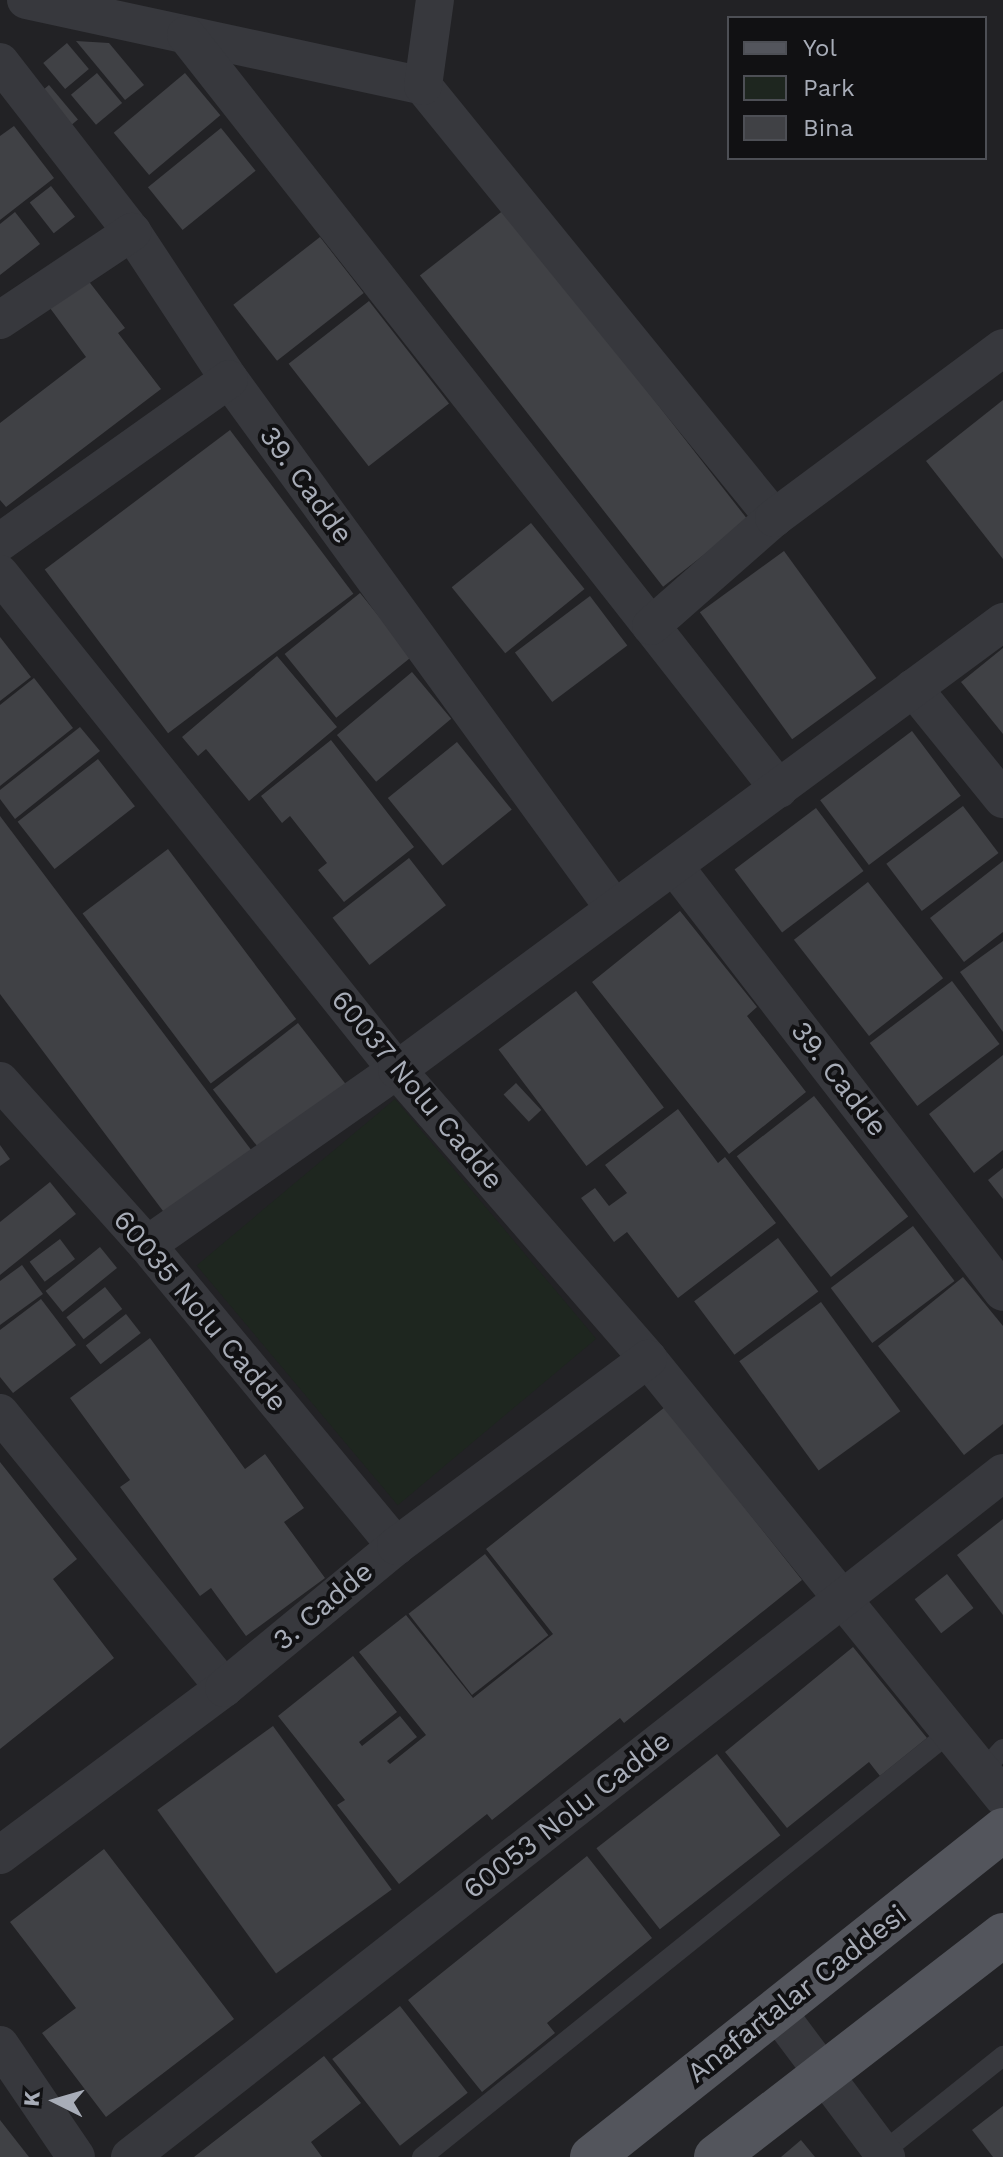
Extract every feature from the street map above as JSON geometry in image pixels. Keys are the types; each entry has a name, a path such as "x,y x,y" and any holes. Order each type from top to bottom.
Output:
{"main road":[{"name":"Anafartalar Caddesi","path":"592,2157 1003,1830"},
{"path":"716,2157 1003,1935"}],"street":[{"path":"0,11 9,0"},
{"path":"26,0 423,86 774,518"},
{"path":"423,86 435,0"},
{"path":"186,35 779,789"},
{"name":"39. Cadde","path":"0,62 132,232 229,379 614,908"},
{"path":"0,320 132,232"},
{"path":"651,626 774,518 1003,348"},
{"path":"0,542 229,379"},
{"name":"60037 Nolu Cadde","path":"0,574 397,1070 648,1359 949,1733 996,1773"},
{"path":"147,1245 397,1070 1003,622"},
{"path":"913,688 1003,799"},
{"name":"39. Cadde","path":"674,866 1003,1292"},
{"name":"60035 Nolu Cadde","path":"0,1081 147,1245 396,1546"},
{"name":"3. Cadde","path":"0,1855 224,1688 396,1546 648,1359"},
{"path":"0,1413 224,1688"},
{"name":"60053 Nolu Cadde","path":"130,2157 1003,1473"},
{"path":"776,2010 826,2072 884,2155"},
{"path":"0,2045 76,2157"}],"lane":[{"path":"422,2157 949,1733"},
{"path":"884,2155 1003,2056"}],"shaded area":[{"path":"0,0 1003,0 1003,2157 0,2157"}],"green space":[{"path":"395,1099 596,1339 398,1505 197,1265"}],"building":[{"path":"76,41 109,43 144,85 125,100"},
{"path":"67,43 89,69 65,89 43,63"},
{"path":"97,73 122,103 96,125 71,95"},
{"path":"185,73 220,115 149,175 114,133"},
{"path":"49,85 78,119 60,134 31,100"},
{"path":"14,126 54,178 0,220 0,136"},
{"path":"221,128 256,171 183,230 148,187"},
{"path":"51,186 75,217 54,233 30,203"},
{"path":"505,209 748,520 663,587 420,275"},
{"path":"15,212 40,244 0,275 0,224"},
{"path":"320,237 364,293 277,361 233,305"},
{"path":"87,279 125,328 118,333 161,389 6,507 0,500 0,423 86,357 50,308"},
{"path":"369,301 449,403 369,466 289,364"},
{"path":"1003,400 1003,559 926,461"},
{"path":"230,430 353,594 168,733 45,570"},
{"path":"531,523 584,589 505,653 452,587"},
{"path":"784,551 876,678 792,739 700,612"},
{"path":"360,593 412,657 336,718 285,654"},
{"path":"590,596 627,646 552,702 515,653"},
{"path":"0,637 31,677 0,701"},
{"path":"1003,648 1003,734 961,682"},
{"path":"277,656 337,727 249,801 206,749 198,756 182,737"},
{"path":"412,672 451,719 376,782 337,735"},
{"path":"34,678 73,728 0,786 0,705"},
{"path":"80,727 100,751 15,819 0,799 0,790"},
{"path":"912,731 961,796 869,865 820,800"},
{"path":"331,740 414,847 344,902 318,870 327,863 290,816 282,823 261,796"},
{"path":"457,742 512,810 443,866 388,798"},
{"path":"98,759 135,806 55,869 18,822"},
{"path":"963,806 999,853 922,911 886,864"},
{"path":"816,808 864,871 782,932 735,869"},
{"path":"0,816 255,1155 169,1219 0,994"},
{"path":"168,849 296,1019 211,1084 83,913"},
{"path":"409,858 446,905 370,965 333,918"},
{"path":"1003,861 1003,932 964,962 930,918"},
{"path":"868,882 943,978 869,1036 794,940"},
{"path":"680,911 757,1007 747,1016 806,1092 729,1154 592,982"},
{"path":"1003,941 1003,1032 960,972"},
{"path":"952,981 1000,1044 917,1106 870,1043"},
{"path":"576,991 664,1108 586,1166 499,1049"},
{"path":"298,1023 346,1084 261,1151 213,1089"},
{"path":"1003,1055 1003,1150 974,1173 929,1114"},
{"path":"516,1083 541,1110 529,1122 504,1095"},
{"path":"814,1096 908,1217 831,1277 737,1156"},
{"path":"678,1109 718,1163 725,1157 776,1223 678,1298 627,1232 614,1242 581,1198 595,1188 609,1206 627,1193 605,1165"},
{"path":"0,1145 10,1159 0,1166"},
{"path":"1003,1168 1003,1199 988,1180"},
{"path":"50,1182 76,1214 0,1275 0,1222"},
{"path":"913,1226 955,1281 872,1343 831,1288"},
{"path":"778,1238 818,1292 734,1355 694,1301"},
{"path":"60,1239 75,1259 45,1282 30,1262"},
{"path":"100,1247 117,1268 63,1312 46,1291"},
{"path":"22,1265 43,1294 0,1325 0,1281"},
{"path":"963,1277 1003,1326 1003,1424 964,1455 878,1346"},
{"path":"105,1287 122,1309 84,1339 66,1317"},
{"path":"41,1299 76,1345 13,1393 0,1377 0,1330"},
{"path":"821,1302 900,1411 819,1471 739,1361"},
{"path":"126,1314 141,1333 101,1364 86,1345"},
{"path":"150,1338 245,1469 265,1454 304,1508 284,1522 325,1578 246,1636 211,1588 200,1596 120,1487 130,1480 70,1398"},
{"path":"665,1407 802,1580 624,1723 620,1718 492,1820 487,1814 399,1884 337,1805 345,1800 278,1716 353,1656 397,1712 359,1742 362,1746 400,1716 417,1737 387,1761 390,1764 426,1735 359,1652 406,1615 473,1698 553,1634 486,1549"},
{"path":"0,1462 77,1559 53,1579 114,1658 0,1749"},
{"path":"1003,1519 1003,1615 957,1555"},
{"path":"485,1554 548,1635 472,1695 409,1614"},
{"path":"947,1574 973,1608 941,1633 915,1599"},
{"path":"853,1647 927,1738 880,1776 869,1762 787,1828 725,1752"},
{"path":"273,1726 392,1889 276,1973 157,1810"},
{"path":"717,1754 780,1835 660,1929 596,1848"},
{"path":"104,1849 234,2019 106,2117 42,2033 76,2008 10,1922"},
{"path":"587,1856 652,1938 547,2023 555,2033 482,2092 408,2000"},
{"path":"400,2006 468,2093 400,2146 332,2059"},
{"path":"324,2056 361,2103 311,2142 322,2157 194,2157"},
{"path":"1003,2106 1003,2157 993,2157 972,2130"},
{"path":"0,2120 29,2157 0,2157"},
{"path":"801,2140 815,2157 781,2157"}]}
